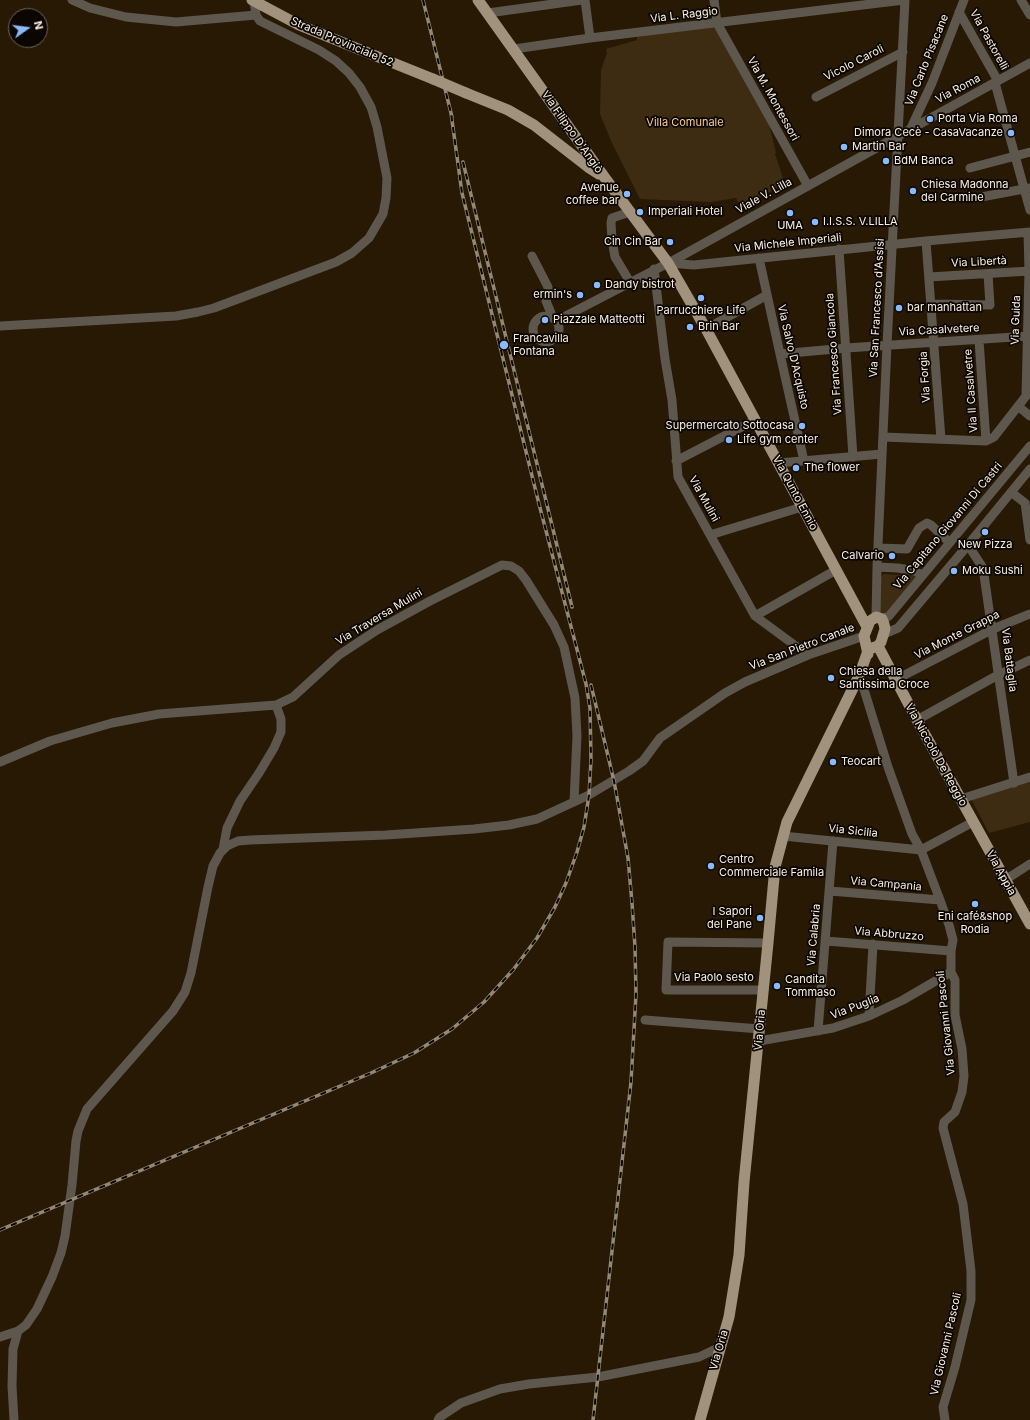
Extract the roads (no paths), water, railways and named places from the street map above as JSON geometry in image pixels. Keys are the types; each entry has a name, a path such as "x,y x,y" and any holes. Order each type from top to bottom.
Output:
{"main road":[{"name":"Via Filippo D'Angiò","path":"478,0 605,178 668,263"},
{"name":"Strada Provinciale 52","path":"253,1 299,25 508,110 534,125 588,167 605,178"},
{"name":"Via Qunto Ennio","path":"668,263 706,329 836,570 864,627"},
{"path":"879,618 884,624 884,634 881,642 871,649 865,642 864,627 870,621 879,618"},
{"name":"Via Oria","path":"700,1420 729,1317 739,1255 744,1182 759,1041 773,879 787,822 871,649"},
{"name":"Via Niccolò De Reggio","path":"871,649 895,680 973,822"},
{"name":"Via Appia","path":"973,822 1030,924"}],"street":[{"path":"72,0 90,8 126,17 176,22 256,15"},
{"path":"488,13 526,4 583,0 590,38"},
{"path":"714,0 717,23"},
{"name":"Via L. Raggio","path":"514,49 590,38 905,0"},
{"name":"Via San Francesco d'Assisi","path":"879,618 877,567 905,0"},
{"name":"Via Carlo Pisacane","path":"911,128 932,83 964,0"},
{"path":"1021,0 1030,15"},
{"path":"0,326 176,316 198,312 214,308 336,262 352,253 369,238 383,214 386,198 387,178 377,127 371,107 360,87 349,73 336,61 319,50 260,21 256,15 253,1"},
{"name":"Via Pastorelli","path":"959,12 997,82 1015,156 1027,188 1030,210"},
{"name":"Via M. Montessori","path":"717,23 808,186"},
{"name":"Vicolo Caroli","path":"816,97 903,52"},
{"name":"Via Roma","path":"898,136 1030,63"},
{"name":"Viale V. Lilla","path":"532,256 548,287 546,301 555,320 668,263 898,136"},
{"path":"970,168 1030,152"},
{"path":"976,198 1027,188"},
{"path":"630,212 612,218 612,240 615,257 630,282"},
{"name":"Via Michele Imperiali","path":"668,263 694,265 839,249 1029,232"},
{"name":"Via Guida","path":"986,441 994,437 1026,396 1030,271 1029,232"},
{"name":"Via Forgia","path":"926,241 932,304 941,439"},
{"name":"Via Francesco Giancola","path":"839,249 853,457"},
{"name":"Via Salvo D'Acquisto","path":"760,258 804,461"},
{"name":"Via Mulini","path":"654,269 665,359 672,400 678,477 755,616 808,655"},
{"name":"Via Libertà","path":"929,277 1030,271"},
{"path":"932,304 990,306 988,274"},
{"path":"706,329 767,295"},
{"name":"Via Casalvetere","path":"780,354 887,345 1028,337"},
{"name":"Via II Casalvetre","path":"979,340 986,441"},
{"path":"1018,406 1030,416"},
{"path":"676,462 755,420"},
{"path":"883,437 986,441"},
{"name":"Via Capitano Giovanni Di Castri","path":"879,618 889,616 1030,446"},
{"path":"778,463 882,454"},
{"path":"884,634 898,628 1030,468"},
{"path":"1011,492 1025,503 1030,540"},
{"path":"710,536 802,507"},
{"path":"878,548 907,549 919,528 927,523 949,542"},
{"name":"Via Battaglia","path":"968,545 983,568 1014,783"},
{"name":"Via Traversa Mulini","path":"0,762 50,741 112,723 159,714 276,705 293,697 339,655 377,630 430,601 502,565 511,566 519,571 526,580 554,625 564,647 575,698 577,736 574,802"},
{"path":"877,567 898,568 914,571 922,575"},
{"path":"755,616 836,570"},
{"name":"Via Monte Grappa","path":"895,680 993,629 1030,614"},
{"name":"Via San Pietro Canale","path":"223,849 231,844 243,840 386,835 474,829 509,824 544,816 606,786 630,772 643,761 660,738 725,693 745,682 808,655 864,627"},
{"path":"917,720 998,675 1030,660"},
{"name":"Via Giovanni Pascoli","path":"859,676 888,767 912,834 921,850 940,900 953,940 951,951 951,972 955,980 955,1015 963,1056 964,1076 962,1092 954,1112 944,1122 943,1128 963,1204 971,1271 971,1300 955,1367 943,1406 945,1420"},
{"path":"0,1337 18,1332 26,1325 37,1309 52,1277 61,1253 70,1201 76,1141 84,1114 92,1101 143,1046 182,1000 190,979 211,873 216,858 223,849 227,828 240,801 274,748 281,732 281,719 276,705"},
{"path":"961,799 1030,777"},
{"path":"921,850 973,822"},
{"name":"Via Sicilia","path":"783,836 921,850"},
{"name":"Via Calabria","path":"818,1031 833,841"},
{"path":"1005,880 1030,864"},
{"name":"Via Campania","path":"830,891 940,900"},
{"name":"Via Abbruzzo","path":"826,941 951,951"},
{"name":"Via Paolo sesto","path":"763,990 666,990 668,942 768,943"},
{"path":"869,1016 873,944"},
{"name":"Via Puglia","path":"759,1041 833,1028 869,1016 902,1000 951,972"},
{"path":"645,1020 760,1029"},
{"path":"14,1420 12,1386 13,1349 18,1332"},
{"path":"438,1420 440,1417 461,1403 500,1389 620,1373 699,1357 720,1347"}],"railway":[{"path":"423,0 452,117"},
{"path":"0,1230 371,1073 414,1053 452,1029 484,1002 513,970 537,938 555,907 566,883 584,827 589,795 591,760 590,708 586,684 539,504 462,193 451,113"},
{"path":"463,162 572,607"},
{"path":"591,685 614,781 628,858 635,947 636,994 631,1082 593,1420"}],"place":[{"name":"Porta Via Roma","path":"930,119"},
{"name":"Dimora Cecè - CasaVacanze","path":"1011,133"},
{"name":"Martin Bar","path":"844,147"},
{"name":"BdM Banca","path":"886,161"},
{"name":"Chiesa Madonna del Carmine","path":"913,191"},
{"name":"Avenue coffee bar","path":"627,194"},
{"name":"Imperiali Hotel","path":"640,212"},
{"name":"UMA","path":"790,213"},
{"name":"I.I.S.S. V.LILLA","path":"815,222"},
{"name":"Cin Cin Bar","path":"670,242"},
{"name":"Dandy bistrot","path":"597,285"},
{"name":"ermin's","path":"580,295"},
{"name":"Parrucchiere Life","path":"701,298"},
{"name":"bar manhattan","path":"899,308"},
{"name":"Piazzale Matteotti","path":"545,320"},
{"name":"Brin Bar","path":"690,327"},
{"name":"Francavilla Fontana","path":"504,345"},
{"name":"Supermercato Sottocasa","path":"802,426"},
{"name":"Life gym center","path":"729,440"},
{"name":"The flower","path":"796,468"},
{"name":"New Pizza","path":"985,532"},
{"name":"Calvario","path":"892,556"},
{"name":"Moku Sushi","path":"954,571"},
{"name":"Chiesa della Santissima Croce","path":"831,678"},
{"name":"Teocart","path":"833,762"},
{"name":"Centro Commerciale Famila","path":"711,866"},
{"name":"Eni café&shop Rodia","path":"975,904"},
{"name":"I Sapori del Pane","path":"760,918"},
{"name":"Candita Tommaso","path":"777,986"}],"park label":[{"name":"Villa Comunale","path":"685,123"}]}
